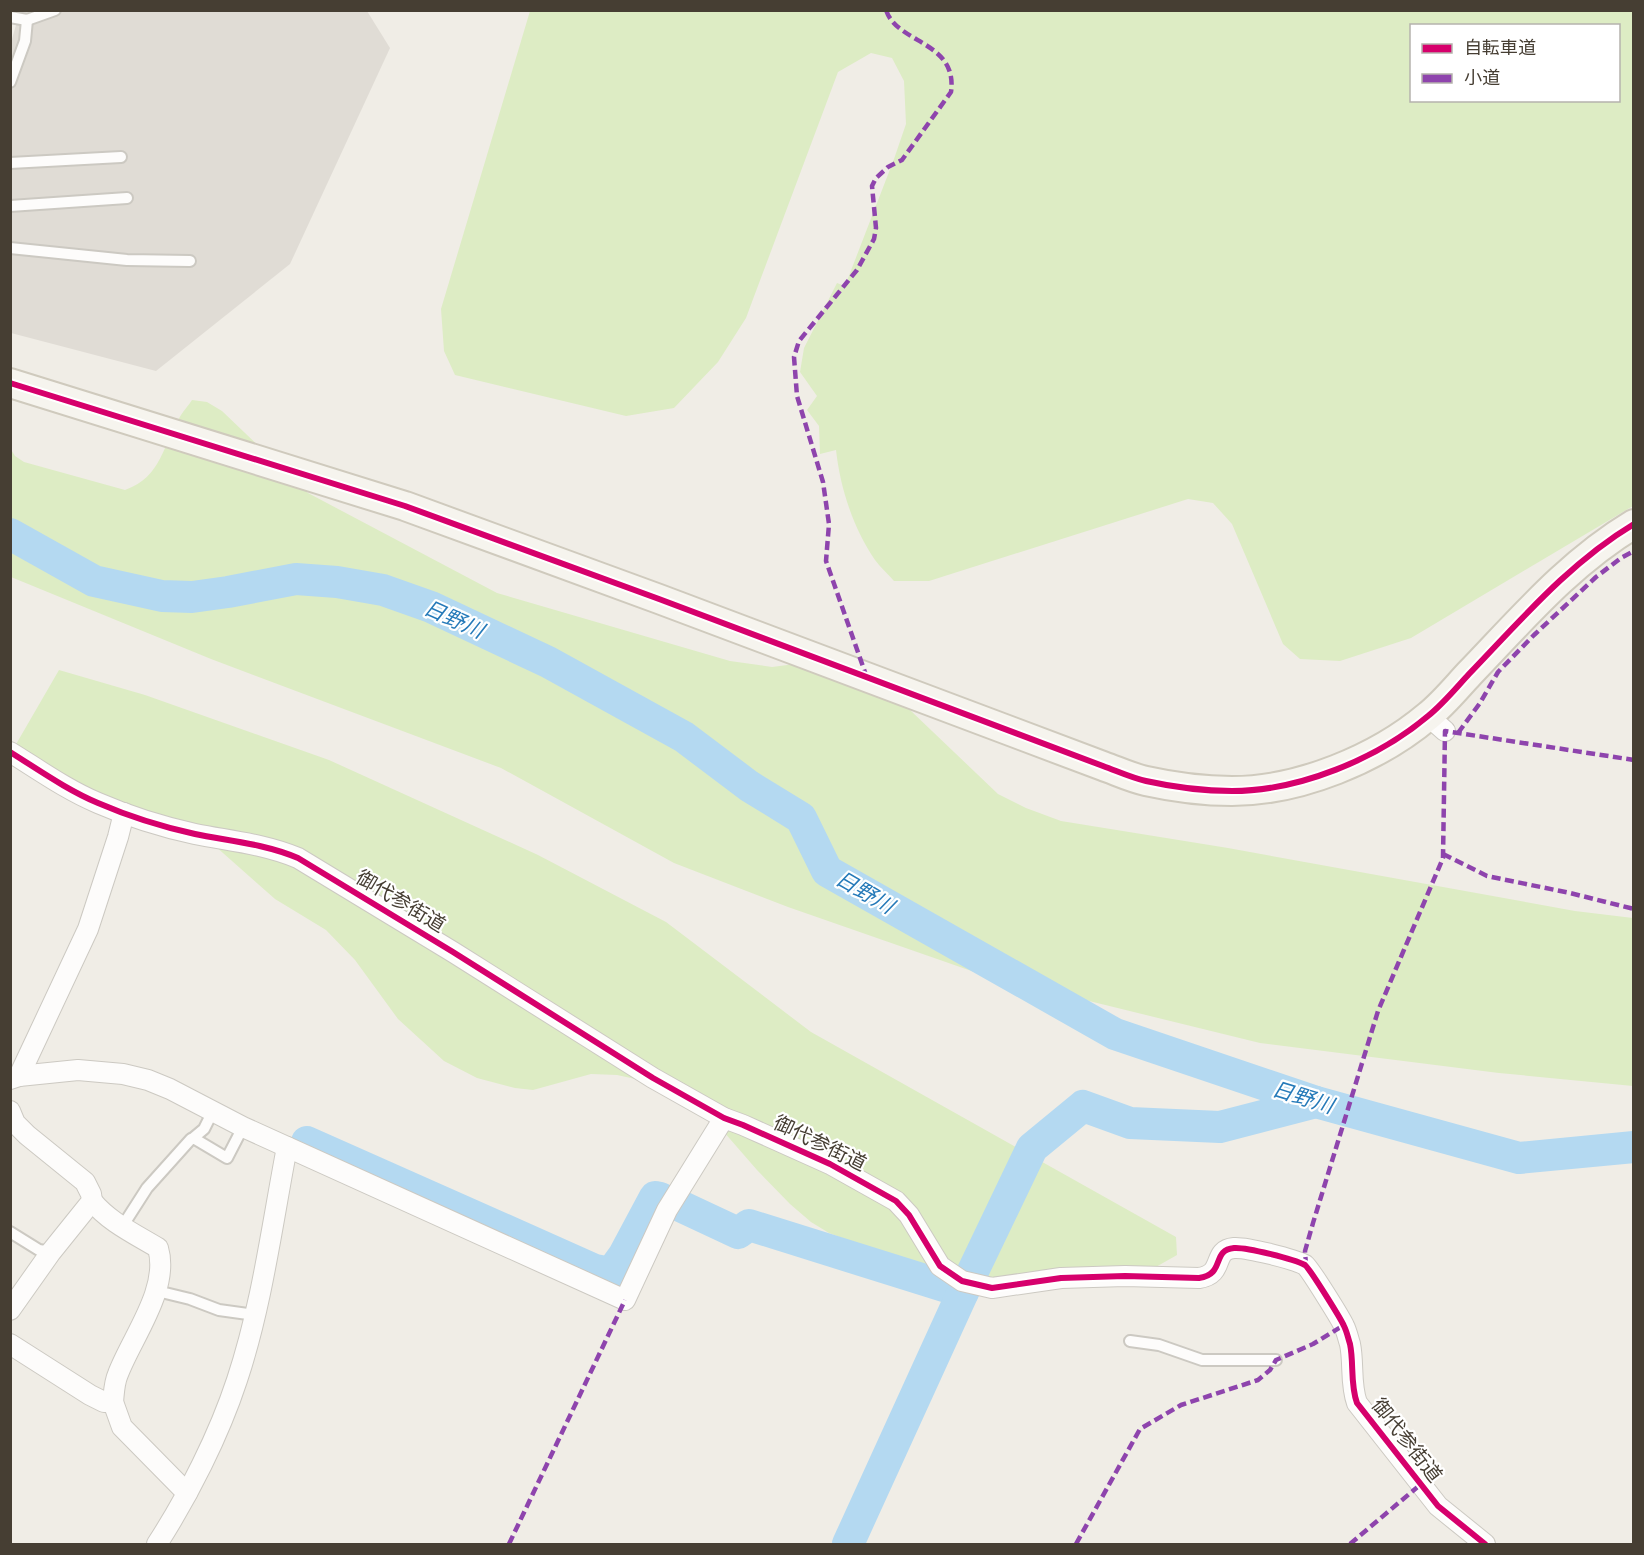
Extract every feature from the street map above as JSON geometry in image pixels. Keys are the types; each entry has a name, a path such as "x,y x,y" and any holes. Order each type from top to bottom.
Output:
{"street":[{"path":"10,383 405,506 1146,781 1204,790 1233,791 1286,784 1347,766 1437,723 1539,601 1605,542 1634,525"},
{"name":"御代参街道","path":"12,756 97,803 124,813 195,833 280,850 298,858 653,1078 724,1118 830,1164 896,1201 909,1215 940,1266 969,1283 992,1288 1061,1278 1207,1277 1216,1270 1224,1250 1236,1248 1284,1258 1306,1266 1344,1325 1350,1346 1354,1395 1357,1403 1438,1506 1485,1545"},
{"path":"15,1077 88,929 124,813"},
{"path":"15,1077 78,1070 123,1074 148,1080 243,1127 625,1300 667,1210 724,1118"},
{"path":"10,1111 15,1123 27,1135 85,1182 92,1201 99,1209 122,1227 158,1248 161,1265 156,1291 117,1376 112,1402 122,1427 187,1493"},
{"path":"157,1545 181,1508 238,1379 264,1274 287,1147"},
{"path":"10,1310 51,1252 92,1201"},
{"path":"10,1344 90,1395 104,1402 112,1402"}],"lane":[{"path":"10,17 27,20 56,10"},
{"path":"10,82 25,41 27,20"},
{"path":"10,163 120,156"},
{"path":"10,206 127,198"},
{"path":"10,248 127,260 190,261"},
{"path":"122,1227 147,1188 204,1129 213,1111"},
{"path":"192,1139 227,1158 243,1127"},
{"path":"10,1232 39,1250 51,1252"},
{"path":"156,1291 190,1299 219,1310 255,1315"},
{"path":"1130,1341 1159,1345 1202,1360 1276,1360"}],"shaded area":[{"path":"20,11 367,11 390,48 290,264 156,371 11,333 10,46"}],"green space":[{"path":"530,11 1633,11 1633,506 1411,638 1340,661 1300,659 1283,644 1232,524 1213,503 1188,499 929,581 894,581 875,560 860,535 849,507 836,450 820,454 819,426 807,410 817,396 800,372 804,348 837,283 845,286 906,124 904,81 892,58 871,53 838,72 746,318 718,362 674,408 626,416 455,375 444,351 441,309"},
{"path":"192,400 207,402 222,411 308,493 497,593 730,661 772,667 803,663 888,689 998,794 1026,808 1061,821 1228,848 1575,911 1633,918 1633,1086 1499,1073 1260,1043 983,975 788,907 674,863 501,768 211,659 11,577 10,448 15,456 24,462 125,490 147,477 154,468 181,415"},
{"path":"59,670 145,695 329,760 538,855 666,922 811,1032 1176,1237 1177,1255 1147,1272 954,1280 829,1233 811,1222 757,1170 710,1116 640,1080 617,1075 591,1074 533,1090 515,1088 477,1078 444,1061 398,1019 355,960 326,930 275,899 188,822 116,804 29,757 15,746"}],"waterway":[{"name":"日野川","path":"10,534 94,581 162,596 192,597 296,579 337,582 383,590 431,607 548,662 684,737 749,786 801,818 827,871 1115,1034 1316,1102 1519,1158 1634,1147"},
{"path":"848,1544 963,1292 1032,1148 1083,1106 1130,1123 1220,1127 1316,1102"},
{"path":"307,1142 595,1270 611,1273 624,1255 655,1197 660,1198"},
{"path":"676,1204 738,1233 749,1225 963,1292"}],"marked path":[{"path":"867,678 826,561 829,524 823,482 797,396 794,357 799,341 857,270 874,239 876,228 872,186 876,178 888,167 902,160 951,92 951,75 945,62 936,53 902,30 892,21 886,10"},
{"path":"1458,733 1480,703 1498,672 1596,577 1634,551"},
{"path":"1306,1266 1305,1251 1378,1011 1443,858 1445,731 1634,760"},
{"path":"1443,854 1487,876 1634,909"},
{"path":"509,1544 625,1300"},
{"path":"1076,1544 1140,1429 1181,1405 1258,1380 1270,1370 1276,1360 1313,1344 1344,1325"},
{"path":"1350,1544 1421,1484"}],"cycle path":[{"path":"10,383 405,506 1141,780 1200,789 1258,790 1310,779 1361,759 1408,732 1439,706 1567,574 1610,539 1634,524"},
{"path":"10,752 75,792 121,812 171,828 260,846 298,858 653,1078 724,1118 830,1164 896,1201 909,1215 940,1266 962,1281 992,1288 1061,1278 1125,1276 1199,1278 1213,1272 1223,1253 1234,1248 1270,1254 1305,1265 1346,1330 1350,1344 1357,1403 1438,1506 1485,1544"}]}
